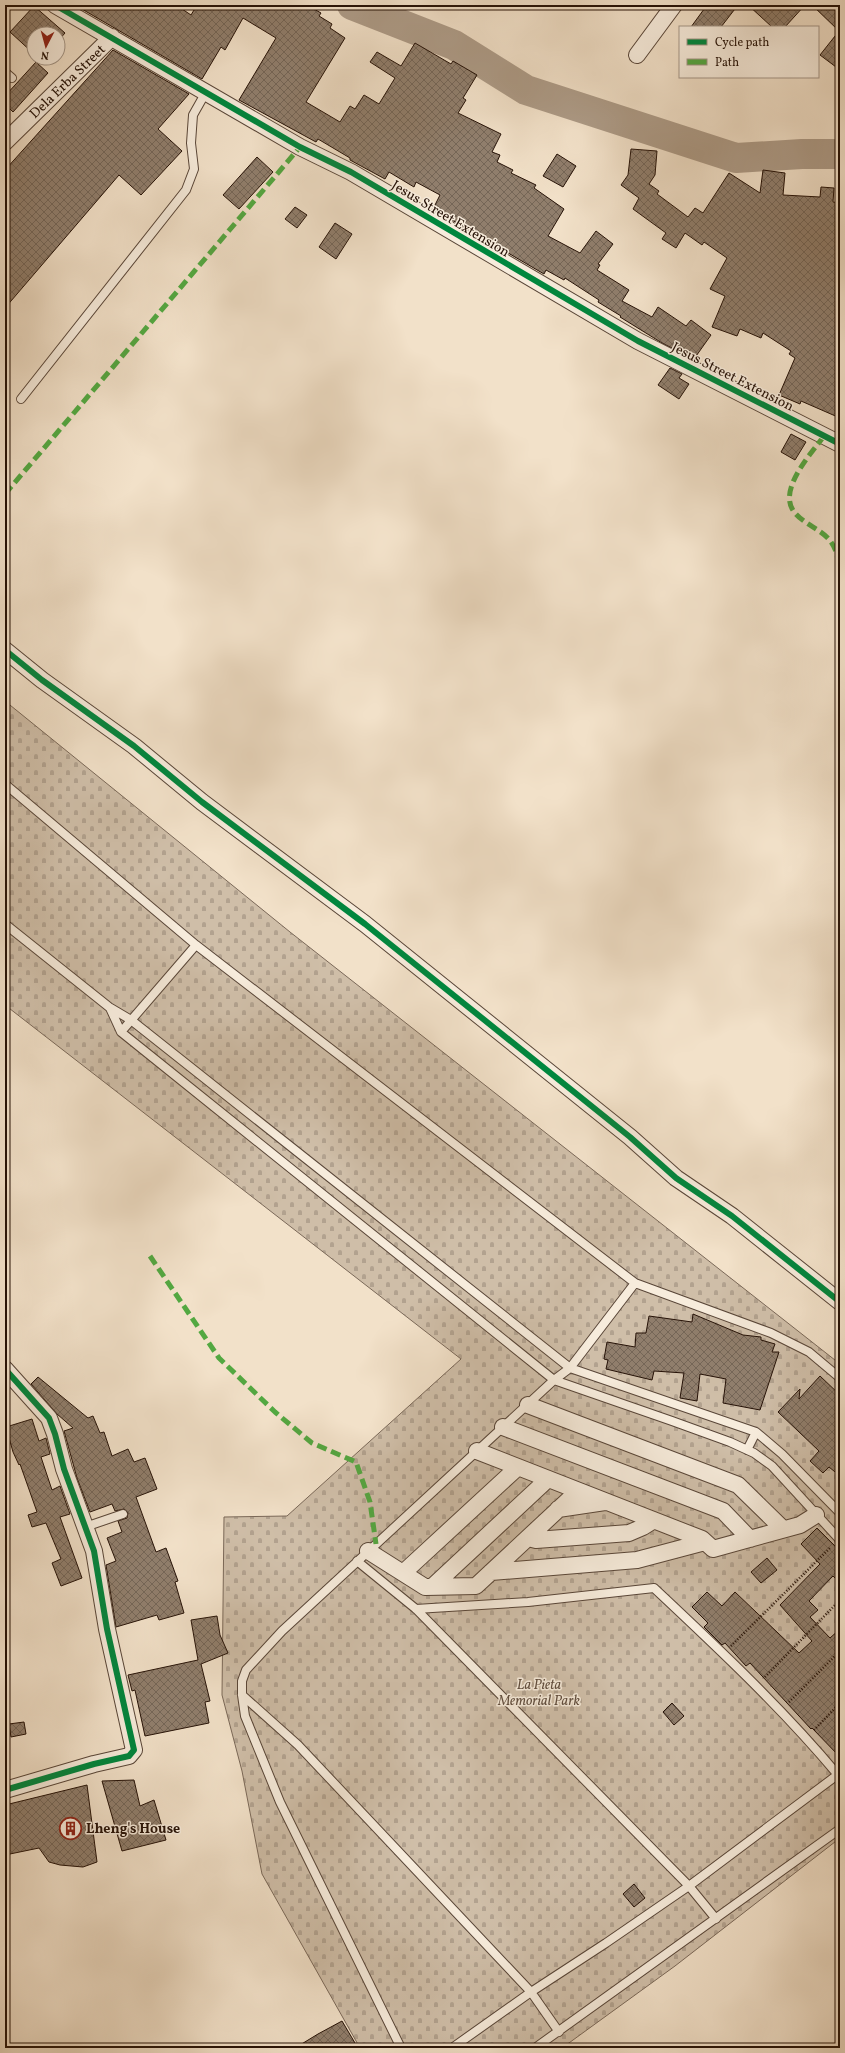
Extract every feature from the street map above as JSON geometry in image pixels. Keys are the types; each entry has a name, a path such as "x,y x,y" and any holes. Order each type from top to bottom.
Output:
{"street":[{"name":"Jesus Street Extension","path":"55,5 300,147 351,172 638,341 840,444"},
{"path":"637,55 674,5"},
{"name":"Dela Erba Street","path":"5,142 112,37"},
{"path":"5,650 42,680 134,746 202,802 365,924 630,1137 676,1178 732,1216 840,1302"},
{"path":"5,1369 49,1418 94,1551 107,1629 134,1750 129,1756 94,1764 5,1790"},
{"path":"528,1405 738,1485 783,1529"},
{"path":"503,1427 723,1511 750,1539"},
{"path":"477,1451 654,1520 705,1542 713,1549 800,1525 816,1515"},
{"path":"403,1573 518,1467"},
{"path":"432,1587 548,1479"},
{"path":"362,1556 403,1573 425,1587 476,1586 578,1491"},
{"path":"558,1509 607,1502"},
{"path":"528,1538 536,1540 629,1533 654,1520"},
{"path":"491,1572 637,1560 705,1542"}],"lane":[{"path":"5,72 12,78"},
{"path":"21,399 186,190 194,169 191,143 193,115 206,92"},
{"path":"5,784 196,945 635,1283 770,1333 809,1352 840,1378"},
{"path":"5,924 109,1007 130,1020 570,1368 756,1432 782,1454 840,1513"},
{"path":"121,1032 196,945"},
{"path":"109,1007 121,1032 554,1380 679,1423 747,1450 772,1466 840,1540"},
{"path":"401,2048 280,1802 251,1734 245,1716 242,1681 246,1670 282,1632 362,1556 554,1380 570,1368 635,1283"},
{"path":"747,1450 756,1432"},
{"path":"85,1527 123,1514"},
{"path":"362,1556 689,1886 716,1919"},
{"path":"416,1609 528,1602 654,1588 723,1653 807,1737 839,1774 689,1886 531,1992 452,2048"},
{"path":"242,1695 298,1745 531,1992 559,2032"},
{"path":"535,2048 840,1829"}],"path":[{"path":"723,1653 840,1540"},
{"path":"756,1686 840,1600"},
{"path":"780,1711 840,1651"},
{"path":"807,1737 840,1703"}],"green space":[{"name":"La Pieta Memorial Park","path":"5,701 290,932 840,1364 840,1838 675,1966 562,2048 360,2048 262,1874 242,1771 222,1695 224,1517 287,1516 461,1359 5,1005"}],"building":[{"path":"75,5 176,5 191,15 197,5 307,5 321,13 319,16 332,24 330,28 345,38 306,102 340,122 350,106 355,109 364,95 379,104 395,78 370,62 377,52 401,66 415,43 451,64 453,61 477,75 463,98 466,100 458,113 501,134 492,152 500,155 497,162 513,170 511,173 536,185 534,188 564,209 548,236 580,253 596,231 613,244 598,264 600,265 597,270 629,290 622,301 652,317 658,307 686,326 691,320 711,335 694,359 662,343 620,317 621,316 598,302 599,300 565,278 564,280 546,270 544,274 433,209 440,195 416,182 414,187 389,172 385,179 350,160 350,158 318,139 316,142 239,100 276,38 243,18 225,50 221,47 202,79"},
{"path":"707,5 738,5 722,26 692,26"},
{"path":"748,5 805,5 786,26 771,26"},
{"path":"812,5 840,5 840,70 820,55 839,31"},
{"path":"34,6 57,26 26,26 26,47 10,32"},
{"path":"113,50 189,94 158,129 182,151 141,195 119,175 5,308 5,170"},
{"path":"32,66 40,66 48,73 13,112 5,104 5,96"},
{"path":"631,149 657,151 655,175 649,184 659,191 657,194 688,217 695,208 703,213 729,173 760,193 763,170 785,173 783,195 820,197 821,187 834,188 833,202 840,203 840,418 801,401 800,404 779,395 795,358 789,354 791,351 763,333 761,338 740,329 737,336 712,327 725,296 710,289 727,258 704,242 702,245 685,233 676,248 662,239 666,233 633,209 639,198 621,185 628,175"},
{"path":"557,154 576,166 563,187 543,176"},
{"path":"257,157 273,172 239,209 223,195"},
{"path":"295,207 307,215 297,228 285,219"},
{"path":"335,223 352,234 336,259 319,247"},
{"path":"670,368 682,374 679,378 689,384 679,399 658,385"},
{"path":"791,434 806,442 795,460 781,452"},
{"path":"693,1314 743,1335 761,1337 761,1340 775,1344 772,1352 779,1352 760,1410 723,1403 726,1379 700,1374 697,1401 680,1398 684,1373 654,1371 652,1380 606,1369 608,1360 604,1359 607,1342 635,1347 636,1333 646,1333 649,1316 692,1322"},
{"path":"820,1376 840,1395 840,1476 829,1467 823,1473 810,1461 819,1451 778,1412 800,1389 799,1399"},
{"path":"38,1377 88,1418 93,1416 100,1433 104,1432 112,1456 128,1449 134,1462 145,1458 157,1489 136,1497 156,1552 166,1548 178,1581 175,1582 184,1613 159,1620 157,1615 116,1627 106,1565 116,1561 107,1538 122,1532 118,1521 127,1518 128,1513 124,1509 115,1511 112,1504 90,1512 77,1478 64,1431 73,1428 57,1414 31,1384"},
{"path":"32,1419 39,1441 46,1438 50,1454 41,1457 52,1490 60,1486 70,1514 60,1517 82,1578 61,1586 52,1563 61,1559 46,1523 32,1527 28,1515 37,1512 20,1464 19,1465 13,1452 6,1427"},
{"path":"817,1528 840,1551 840,1583 833,1576 809,1601 818,1610 810,1617 830,1638 840,1629 840,1757 812,1728 811,1729 750,1663 746,1666 725,1643 722,1645 704,1627 708,1623 692,1607 707,1592 722,1606 735,1592 799,1653 812,1641 780,1605 820,1564 801,1544"},
{"path":"767,1558 777,1570 761,1583 751,1572"},
{"path":"217,1616 220,1635 228,1653 201,1664 210,1701 205,1702 209,1723 145,1736 135,1690 132,1691 128,1675 198,1660 191,1620"},
{"path":"672,1703 684,1716 674,1725 663,1712"},
{"path":"24,1722 26,1734 11,1737 9,1724"},
{"path":"134,1780 140,1806 154,1800 166,1840 122,1851 102,1781"},
{"name":"Lheng's House","path":"87,1785 97,1862 83,1867 60,1865 49,1862 39,1848 5,1855 5,1805"},
{"path":"634,1884 645,1898 634,1907 623,1894"},
{"path":"342,2021 358,2048 295,2048 318,2034"}],"waterway":[{"path":"352,5 454,45 526,90 736,158 802,154 840,154"}],"marked path":[{"path":"5,494 300,147"},
{"path":"824,436 804,462 792,484 790,504 799,517 828,538 834,546 839,565 840,580"},
{"path":"150,1256 219,1358 275,1412 312,1443 356,1462 370,1502 376,1544"}],"cycle path":[{"path":"55,5 300,147 351,172 638,341 840,444"},
{"path":"5,650 42,680 134,746 202,802 365,924 630,1137 676,1178 732,1216 840,1302"},
{"path":"5,1369 49,1418 55,1434 64,1469 94,1551 107,1629 134,1750 129,1756 94,1764 5,1790"}],"place":[{"name":"Lheng's House","path":"70,1828"}]}
